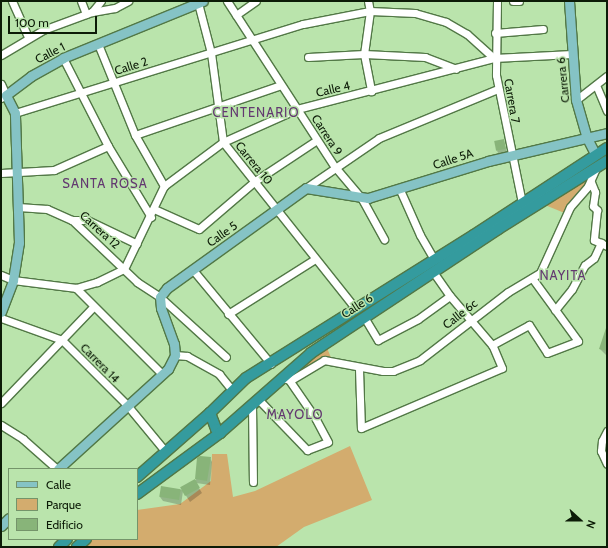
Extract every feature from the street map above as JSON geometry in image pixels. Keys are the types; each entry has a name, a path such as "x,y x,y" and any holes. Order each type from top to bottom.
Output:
{"highway":[{"name":"Calle 6","path":"138,476 210,413 246,378 271,364 522,203 595,154 607,148"},
{"name":"Calle 6","path":"138,493 220,433 255,402 285,379 311,352 607,161"},
{"path":"271,364 285,379"},
{"path":"210,413 216,429 220,433"},
{"path":"77,547 85,540"}],"main road":[{"name":"Carrera 6","path":"569,1 576,100 587,138 595,154"},
{"name":"Calle 1","path":"4,96 31,76 63,58 201,2"},
{"path":"1,312 13,280 19,243 15,113 4,96"},
{"name":"Calle 5A","path":"306,188 362,199 400,190 456,170 512,155 607,133"},
{"name":"Calle 5","path":"160,296 167,288 306,188"},
{"path":"59,468 162,374 175,354 174,344 161,308 160,296"}],"street":[{"path":"12,1 28,37"},
{"path":"81,1 89,13"},
{"path":"89,13 101,1"},
{"path":"1,55 28,37 89,13 115,8 128,1"},
{"name":"Carrera 9","path":"227,1 335,168 362,199 384,239"},
{"path":"236,15 256,1"},
{"path":"368,1 370,11 364,54 371,91"},
{"name":"Carrera 7","path":"496,1 494,58 498,89 522,203"},
{"path":"513,1 519,1"},
{"name":"Carrera 10","path":"201,2 211,53 223,142 278,209 315,259 356,309"},
{"name":"Calle 2","path":"15,113 303,24 370,11 415,13 446,22 467,34 494,58"},
{"path":"495,33 543,29"},
{"path":"98,44 135,135 164,186"},
{"path":"308,57 364,54 425,57 456,69"},
{"name":"Calle 4","path":"124,269 151,217 164,186 223,142 297,109 494,58 572,54"},
{"path":"63,58 79,93 108,146 151,217"},
{"path":"576,100 607,76"},
{"path":"1,84 4,96"},
{"path":"135,135 281,85"},
{"path":"596,85 607,111"},
{"name":"Calle 5","path":"306,188 379,138 498,89"},
{"path":"154,209 199,229 255,181 317,140"},
{"path":"1,173 59,169 108,146"},
{"name":"Calle 6c","path":"285,379 324,360 342,362 359,369 393,371 406,367 420,360 508,292 540,273 570,207 591,182 596,168"},
{"path":"555,310 572,289 585,265 594,258 600,243 597,210 593,206 595,192 591,182"},
{"path":"400,190 420,235 434,259"},
{"name":"Carrera 12","path":"18,207 47,209 72,220 137,282 160,296 226,358"},
{"path":"72,220 87,220 137,244"},
{"path":"228,314 315,259"},
{"path":"1,275 13,280 76,288 97,282 124,269"},
{"path":"193,270 271,364"},
{"path":"359,369 361,428 502,368 492,345 450,296 433,272"},
{"path":"492,345 529,325 547,353 578,341 532,278"},
{"path":"76,288 93,307 162,374"},
{"path":"364,317 378,340 418,318 450,296"},
{"path":"1,403 93,307"},
{"name":"Carrera 14","path":"1,318 62,340 127,405 165,451"},
{"path":"175,354 188,356 219,374 232,390"},
{"path":"255,402 307,450 328,442 316,419 285,379"},
{"path":"253,482 255,402"},
{"path":"1,426 23,439 57,468"},
{"path":"607,430 602,441 601,451 607,464"}],"green space":[{"path":"596,168 567,214 540,203"},
{"path":"328,344 327,348 332,360 289,380 311,353"},
{"path":"350,446 372,500 304,527 276,547 77,547 85,540 138,540 138,510 180,504 211,481 212,454 227,454 233,497 255,491"}],"building":[{"path":"504,139 506,149 496,151 494,141"},
{"path":"607,328 607,351 599,349"},
{"path":"200,456 211,457 207,481 195,479 197,458"},
{"path":"195,479 200,488 185,496 180,487"},
{"path":"161,486 181,489 179,500 159,497"}],"district":[{"name":"CENTENARIO","path":"256,112"},
{"name":"SANTA ROSA","path":"105,183"},
{"name":"NAYITA","path":"563,275"},
{"name":"MAYOLO","path":"295,414"}]}
